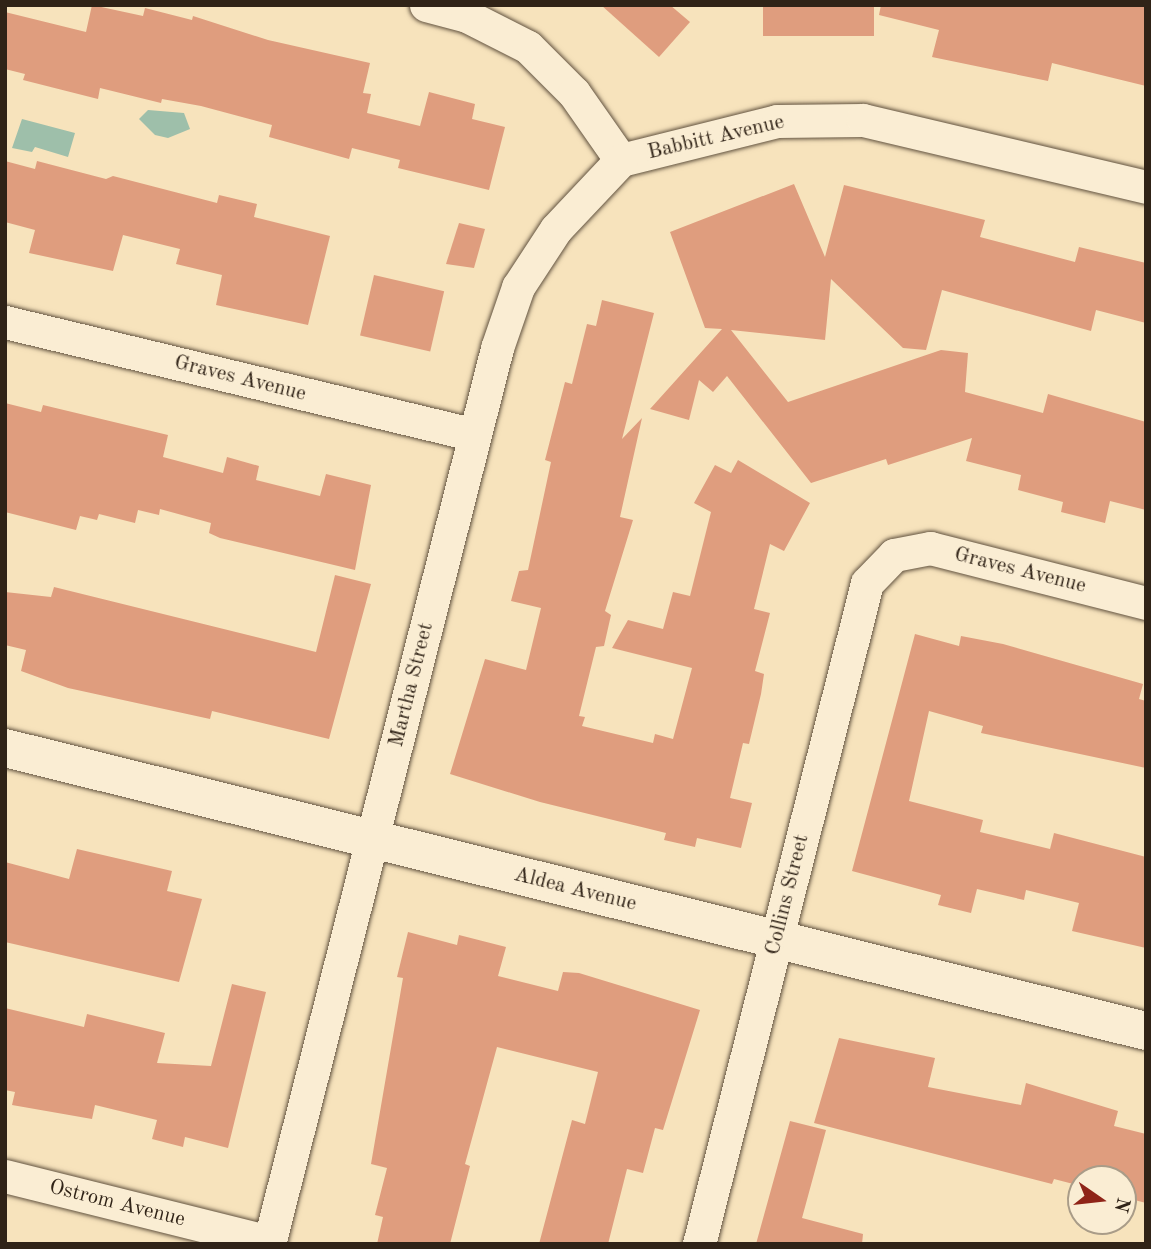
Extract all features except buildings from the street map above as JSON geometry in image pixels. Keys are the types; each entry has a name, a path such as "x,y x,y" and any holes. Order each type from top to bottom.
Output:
{"street":[{"name":"Babbitt Avenue","path":"426,5 467,16 528,47 574,93 621,160 777,121 863,120 1146,187"},
{"name":"Martha Street","path":"269,1243 474,435 518,287 556,229 621,160"},
{"name":"Graves Avenue","path":"5,322 474,435"},
{"name":"Graves Avenue","path":"894,555 930,548 1146,603"},
{"name":"Collins Street","path":"699,1244 867,583 894,555"},
{"name":"Aldea Avenue","path":"5,748 1146,1031"},
{"name":"Ostrom Avenue","path":"5,1176 269,1243"}],"shaded area":[{"path":"148,110 184,113 190,129 168,138 155,135 139,119"},
{"path":"22,119 75,133 68,157 35,147 32,152 12,148"}]}
